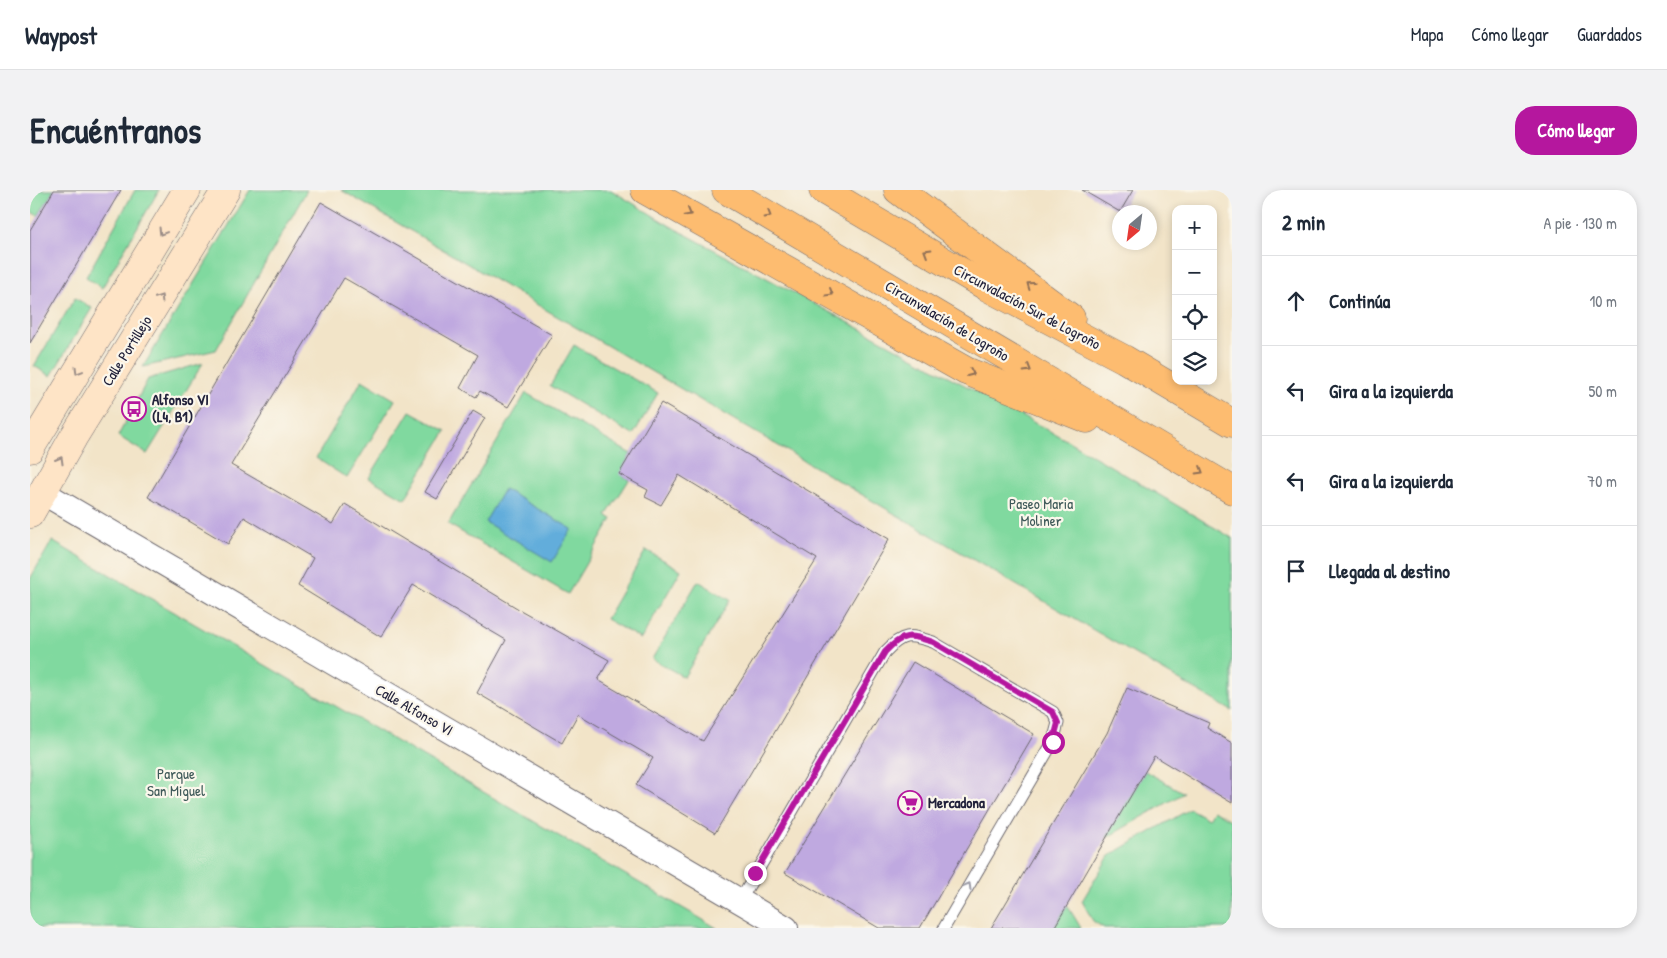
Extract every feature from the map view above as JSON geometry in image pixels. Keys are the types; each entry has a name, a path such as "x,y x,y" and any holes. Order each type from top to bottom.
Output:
{"highway":[{"path":"646,190 966,371 1169,452 1232,490"},
{"name":"Circunvalación de Logroño","path":"726,190 1169,452"},
{"name":"Circunvalación Sur de Logroño","path":"823,190 987,287 1124,359 1232,423"},
{"path":"898,190 1039,292 1124,359"}],"main road":[{"name":"Calle Portillejo","path":"30,449 187,190"},
{"name":"Calle Portillejo","path":"36,503 226,190"}],"street":[{"name":"Calle Alfonso VI","path":"36,503 786,928"}],"lane":[{"path":"740,901 885,652 898,638 914,635 933,642 1053,712 1058,723 1053,742 944,928"}],"green space":[{"path":"30,190 54,190 38,216 30,211"},
{"path":"135,190 159,190 102,288 86,277"},
{"path":"250,190 307,190 216,350 143,367"},
{"name":"Paseo Maria Moliner","path":"341,190 611,190 672,227 1070,442 1232,538 1232,711"},
{"path":"75,298 92,308 51,376 34,366"},
{"path":"574,345 658,393 633,435 550,386"},
{"path":"203,363 147,454 118,436 148,379"},
{"path":"362,380 395,400 347,478 316,458"},
{"path":"526,393 631,454 620,474 629,480 606,516 612,519 568,594 448,524"},
{"path":"410,411 446,431 405,499 369,478"},
{"name":"Parque San Miguel","path":"52,541 717,928 30,928 30,579"},
{"path":"646,550 681,570 641,639 606,619"},
{"path":"698,581 730,600 684,677 652,659"},
{"path":"1145,771 1184,793 1106,838"},
{"path":"1190,809 1208,819 1213,810 1232,821 1232,928 1104,928 1093,921 1082,901 1109,856"},
{"path":"1067,905 1081,928 1054,928"}],"water":[{"path":"504,489 572,529 552,562 485,522"}],"building":[{"path":"54,190 121,190 30,343 30,230"},
{"path":"1082,190 1133,190 1124,205 1112,205 1112,207"},
{"path":"321,202 552,335 508,407 480,391 476,397 460,388 478,355 344,278 231,465 333,524 345,504 522,611 609,660 598,680 703,741 817,559 679,475 661,505 645,497 648,490 619,474 661,403 889,539 715,833 636,785 653,758 578,714 562,743 477,693 506,640 413,585 381,637 298,586 313,558 244,517 228,544 148,497"},
{"path":"473,411 485,418 437,499 425,492"},
{"name":"Mercadona","path":"913,662 1034,734 920,928 879,928 785,873"},
{"path":"1127,688 1209,723 1207,728 1232,743 1232,803 1154,756 1054,928 991,928 1107,733"}],"place":[{"name":"Alfonso VI (L4, B1)","path":"134,409"},
{"name":"Mercadona","path":"910,803"}],"route":[{"path":"755,873 885,652 898,638 914,635 933,642 1053,712 1058,723 1053,742"}]}
